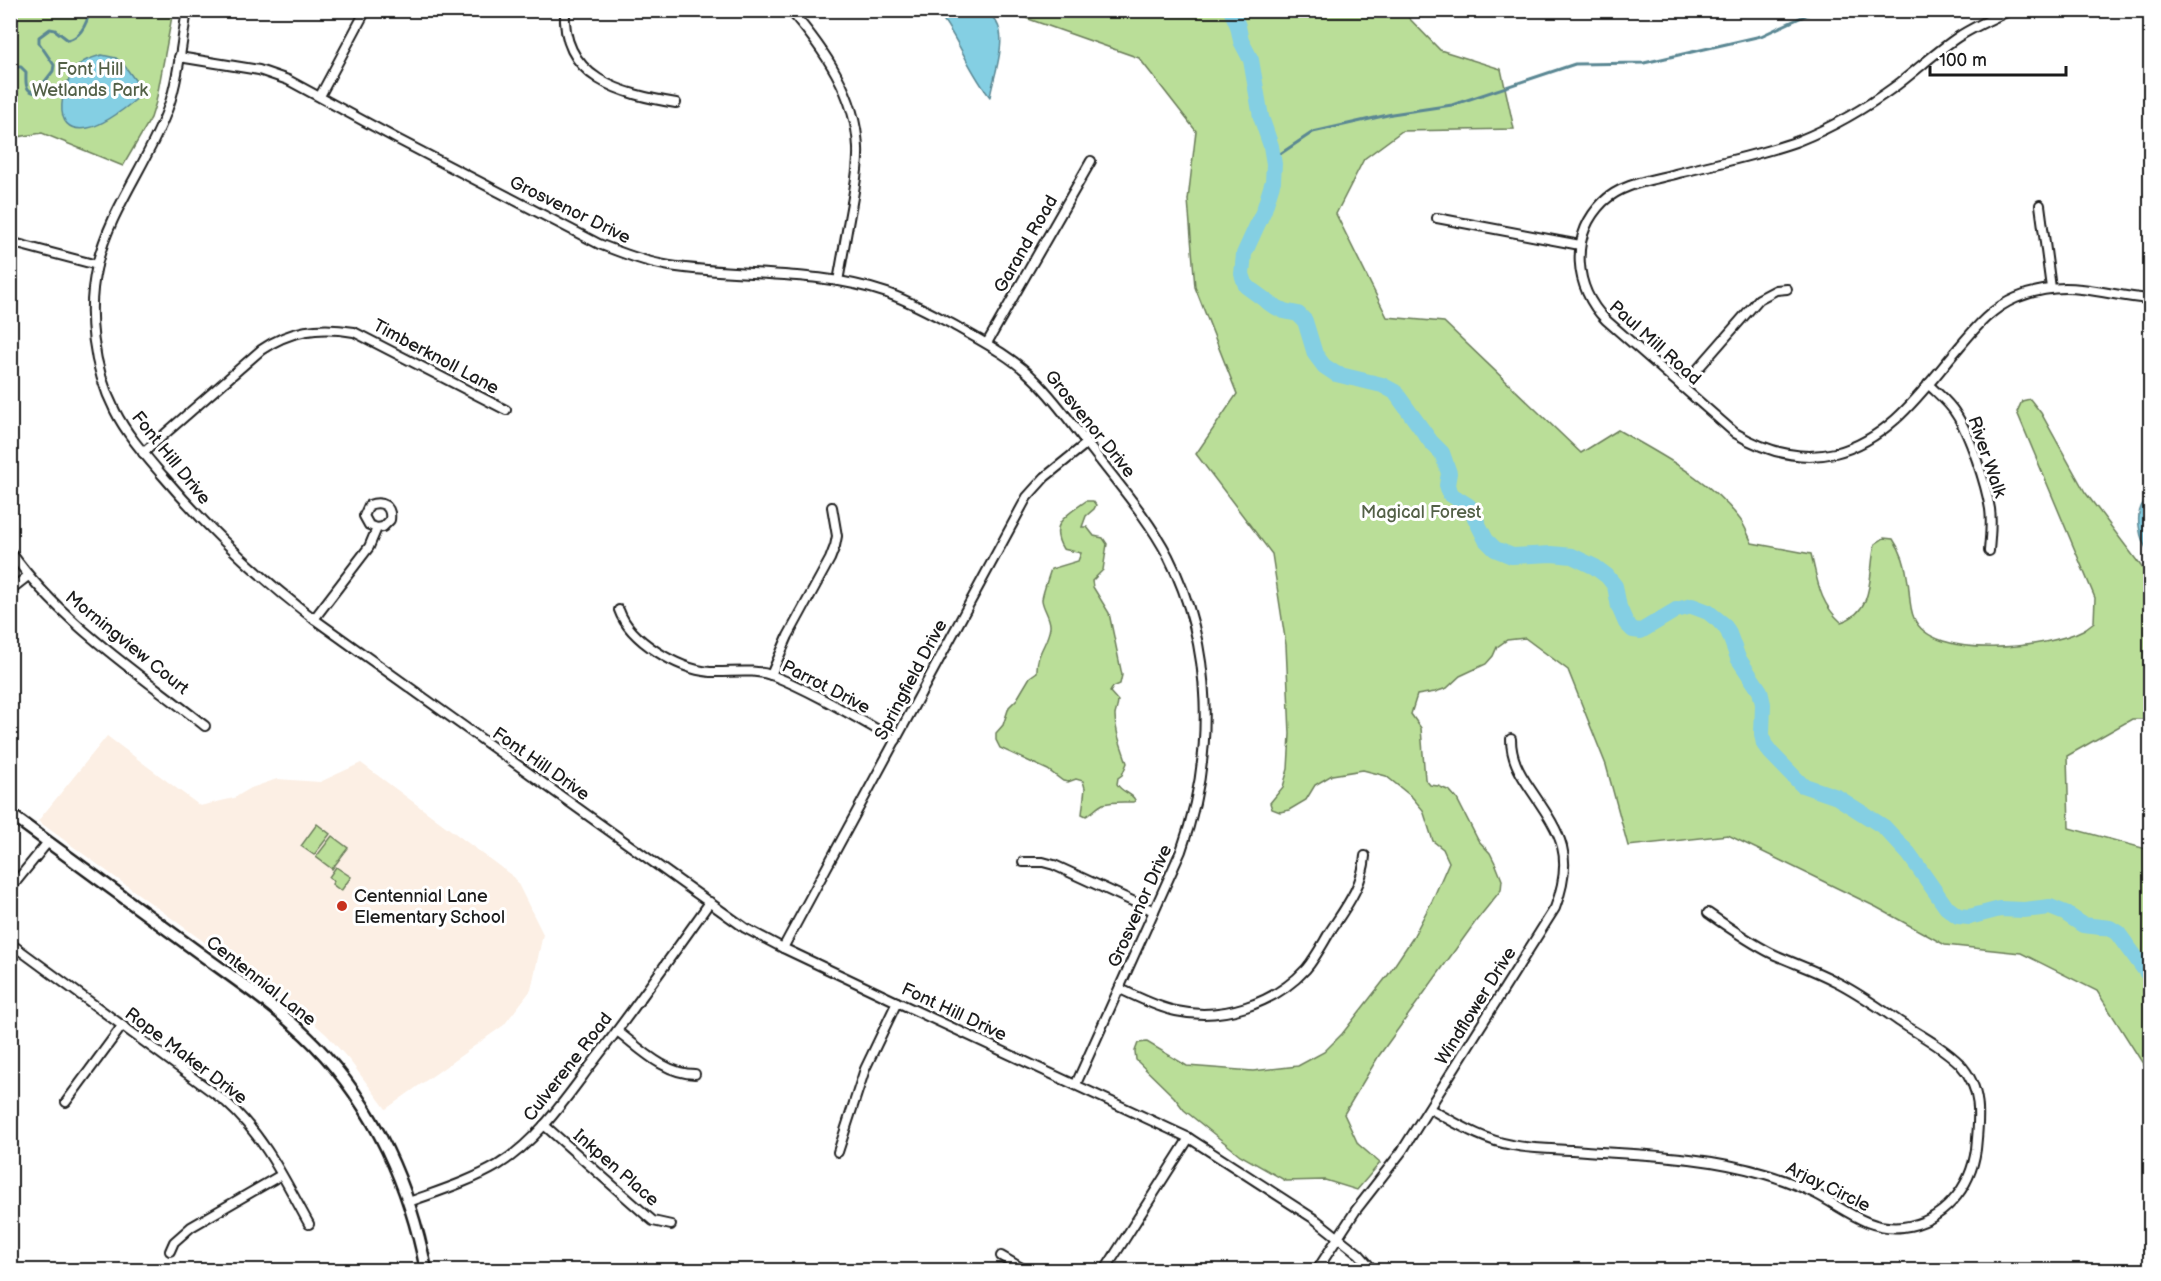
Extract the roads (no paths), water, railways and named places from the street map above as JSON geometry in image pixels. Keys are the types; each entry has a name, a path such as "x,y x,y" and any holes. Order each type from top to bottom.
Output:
{"street":[{"name":"Font Hill Drive","path":"187,10 168,108 116,216 97,265 92,316 98,366 115,411 143,453 217,536 288,599 746,928 783,948 1189,1138 1339,1236 1373,1270"},
{"path":"320,96 366,10"},
{"path":"565,10 564,25 570,44 579,61 591,74 605,85 622,92 675,103"},
{"path":"790,10 840,80 856,123 858,150 856,176 838,281"},
{"name":"Paul Mill Road","path":"2011,10 1959,37 1897,85 1860,109 1800,140 1639,183 1615,193 1604,201 1588,221 1580,246 1579,265 1590,300 1597,311 1735,433 1769,450 1805,456 1824,456 1864,443 1893,423 1985,318 2014,299 2051,288 2088,288 2151,299"},
{"name":"Grosvenor Drive","path":"179,57 259,70 288,80 598,244 626,254 670,266 838,281 887,293 913,303 987,343 1016,363 1035,380 1149,524 1167,556 1185,599 1200,660 1204,693 1204,760 1191,826 1182,852 1076,1084"},
{"name":"Garand Road","path":"987,343 1091,161"},
{"path":"2040,205 2051,288"},
{"path":"1437,218 1580,246"},
{"path":"10,242 97,265"},
{"path":"1682,387 1759,299 1776,290 1786,289"},
{"name":"Timberknoll Lane","path":"143,453 261,350 274,341 308,330 332,329 354,332 506,410"},
{"name":"River Walk","path":"1928,384 1956,412 1968,436 1986,490 1990,512 1989,551"},
{"name":"Springfield Drive","path":"783,948 1028,497 1045,477 1087,443"},
{"path":"771,675 788,636 830,560 837,536 832,507"},
{"path":"315,619 369,547 377,528"},
{"name":"Morningview Court","path":"10,551 28,576 76,624 205,726"},
{"path":"10,590 28,576"},
{"name":"Parrot Drive","path":"619,610 628,629 636,637 687,667 711,672 753,672 771,675 896,740"},
{"name":"Windflower Drive","path":"1317,1270 1356,1210 1389,1170 1430,1109 1555,908 1565,878 1562,845 1549,818 1520,773 1511,750 1511,740"},
{"name":"Centennial Lane","path":"10,814 266,1002 315,1046 336,1069 367,1113 391,1157 409,1202 426,1270"},
{"path":"10,889 48,842"},
{"path":"1120,989 1158,1006 1176,1011 1209,1014 1252,1005 1271,996 1306,969 1357,890 1362,878 1365,856"},
{"path":"1023,862 1043,862 1054,865 1154,911"},
{"name":"Culverene Road","path":"409,1202 498,1164 524,1145 544,1125 617,1031 710,902"},
{"name":"Arjay Circle","path":"1430,1109 1479,1135 1512,1145 1690,1159 1737,1166 1794,1184 1861,1221 1888,1228 1923,1222 1945,1208 1958,1196 1968,1178 1974,1160 1979,1123 1980,1112 1974,1086 1962,1066 1942,1049 1839,982 1768,951 1708,913"},
{"name":"Rope Maker Drive","path":"10,943 226,1102 243,1117 258,1135 309,1224"},
{"path":"838,1152 865,1069 897,1002"},
{"path":"66,1102 122,1026"},
{"path":"617,1031 675,1072 695,1074"},
{"name":"Inkpen Place","path":"544,1125 653,1221 671,1226"},
{"path":"1105,1270 1189,1138"},
{"path":"170,1251 174,1242 191,1227 282,1175"},
{"path":"1001,1256 1025,1270"}],"water":[{"path":"976,10 989,15 997,23 1001,46 990,97 975,76 937,11"},
{"path":"102,55 116,58 124,65 140,87 139,97 108,120 88,128 75,128 67,124 63,115 62,105 68,82 80,64 87,59"},
{"path":"2150,499 2150,554 2143,542 2139,526 2142,504"}],"waterway":[{"path":"10,66 21,67 26,72 28,88 36,93 53,71 54,65 39,43 39,37 50,29 68,40 73,38 83,29 90,10"},
{"path":"1231,10 1241,41 1251,60 1261,117 1271,146 1274,164 1273,181 1264,210 1244,254 1242,274 1246,286 1272,305 1298,314 1305,321 1315,354 1324,366 1336,374 1382,385 1395,392 1431,442 1442,453 1449,473 1447,485 1450,494 1469,506 1486,540 1495,549 1512,556 1552,554 1572,556 1595,567 1615,586 1619,607 1626,623 1633,630 1641,631 1676,610 1692,606 1708,612 1728,631 1738,658 1760,691 1763,704 1762,734 1764,744 1771,753 1802,785 1837,797 1884,827 1909,854 1946,907 1958,916 1969,917 2000,909 2024,910 2050,907 2065,913 2083,925 2110,928 2118,933 2150,977"},
{"path":"1274,158 1313,132 1392,114 1452,105 1575,64 1644,63 1761,36 1817,10"}],"place":[{"name":"Centennial Lane Elementary School","path":"342,906"}],"park label":[{"name":"Font Hill Wetlands Park","path":"90,79"},
{"name":"Magical Forest","path":"1421,512"}]}
